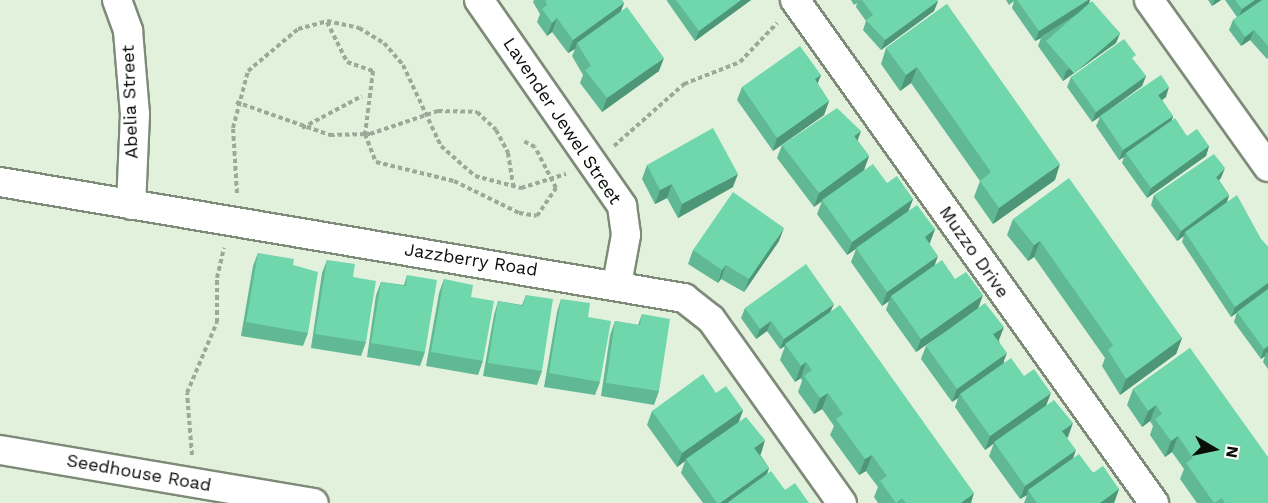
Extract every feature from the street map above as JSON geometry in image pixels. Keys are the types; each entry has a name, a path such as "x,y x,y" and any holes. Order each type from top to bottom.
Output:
{"street":[{"name":"Abelia Street","path":"117,0 128,31 135,114 131,205"},
{"name":"Lavender Jewel Street","path":"479,0 600,157 626,222 618,284"},
{"path":"1149,0 1268,167"},
{"name":"Muzzo Drive","path":"798,3 1154,503"},
{"name":"Jazzberry Road","path":"0,182 618,284 684,298 711,319 842,503"},
{"name":"Seedhouse Road","path":"0,450 314,503"}],"path":[{"path":"237,197 237,102 248,70 270,47 298,29 327,21 359,28 384,43 403,65 423,118 454,160 476,176 513,186 554,179 600,157 684,84 740,62 767,30 798,3"},
{"path":"327,21 347,62 373,71 365,134 376,162 388,168 454,181 519,213 537,216 549,205 554,179 535,147 522,140"},
{"path":"301,128 362,96"},
{"path":"237,102 301,128 365,134 456,109 477,112 496,129 508,153 513,186"},
{"path":"188,482 192,445 187,393 217,322 217,278 227,237"}],"building":[{"path":"545,0 622,0 624,3 573,40 557,18 552,23 542,9 547,5"},
{"path":"676,0 741,0 699,31"},
{"path":"862,0 938,1 885,40 866,20 873,15"},
{"path":"1017,0 1088,0 1039,31"},
{"path":"1235,0 1255,0 1242,9"},
{"path":"1262,0 1268,0 1268,46 1254,30 1245,37 1233,20"},
{"path":"1092,1 1120,33 1074,73 1046,41"},
{"path":"947,4 1060,164 999,208 980,181 991,172 917,67 906,75 886,48"},
{"path":"627,7 664,58 607,98 585,70 591,66 577,43"},
{"path":"1124,39 1136,55 1132,58 1146,76 1096,112 1071,77"},
{"path":"800,46 821,75 815,79 829,101 777,138 742,87"},
{"path":"1161,75 1169,87 1158,95 1173,116 1123,150 1100,116"},
{"path":"837,108 861,131 854,136 869,156 819,193 782,145"},
{"path":"1175,118 1187,136 1197,129 1209,146 1151,188 1126,153"},
{"path":"713,128 738,174 682,204 672,184 660,190 647,165"},
{"path":"1214,154 1225,168 1216,177 1229,195 1181,231 1154,195"},
{"path":"873,164 887,183 897,176 913,199 852,242 822,200"},
{"path":"1069,178 1182,338 1126,379 1108,350 1113,345 1040,241 1034,245 1013,219"},
{"path":"733,192 784,228 749,279 726,265 722,270 693,250"},
{"path":"1237,195 1261,239 1268,247 1268,283 1235,307 1185,232"},
{"path":"917,205 935,229 925,237 938,256 887,292 856,248"},
{"path":"258,253 294,259 293,265 318,272 308,333 246,322"},
{"path":"327,260 355,264 353,277 376,281 366,342 315,334"},
{"path":"942,260 955,279 966,272 983,295 921,339 891,296"},
{"path":"806,264 834,304 784,339 771,321 760,329 745,308"},
{"path":"407,275 437,280 425,352 371,343 381,282 406,286"},
{"path":"444,279 473,285 471,297 494,301 483,361 431,352"},
{"path":"1268,289 1268,346 1264,349 1237,312"},
{"path":"526,295 553,299 542,371 488,363 498,301 523,306"},
{"path":"561,299 590,303 588,317 611,321 600,382 549,373"},
{"path":"985,303 1004,327 993,334 1007,353 957,389 926,346"},
{"path":"840,305 974,493 961,503 906,503 902,498 896,503 880,481 887,476 872,455 865,459 836,419 843,414 828,393 820,398 804,376 812,370 806,362 801,366 785,344"},
{"path":"642,314 670,319 659,391 606,383 615,321 640,325"},
{"path":"1190,348 1268,457 1268,503 1225,503 1222,498 1214,503 1186,463 1193,458 1178,436 1171,441 1155,419 1162,414 1156,405 1148,411 1133,389"},
{"path":"1011,358 1024,376 1034,369 1051,393 990,436 960,394"},
{"path":"703,374 716,393 726,386 743,410 682,453 652,411"},
{"path":"1054,400 1073,423 1062,431 1076,450 1025,486 994,442"},
{"path":"746,417 765,440 754,448 769,468 717,503 686,459"},
{"path":"1079,454 1093,473 1103,466 1119,489 1100,503 1037,503 1028,490"},
{"path":"771,471 785,490 795,483 809,503 727,503"}]}
